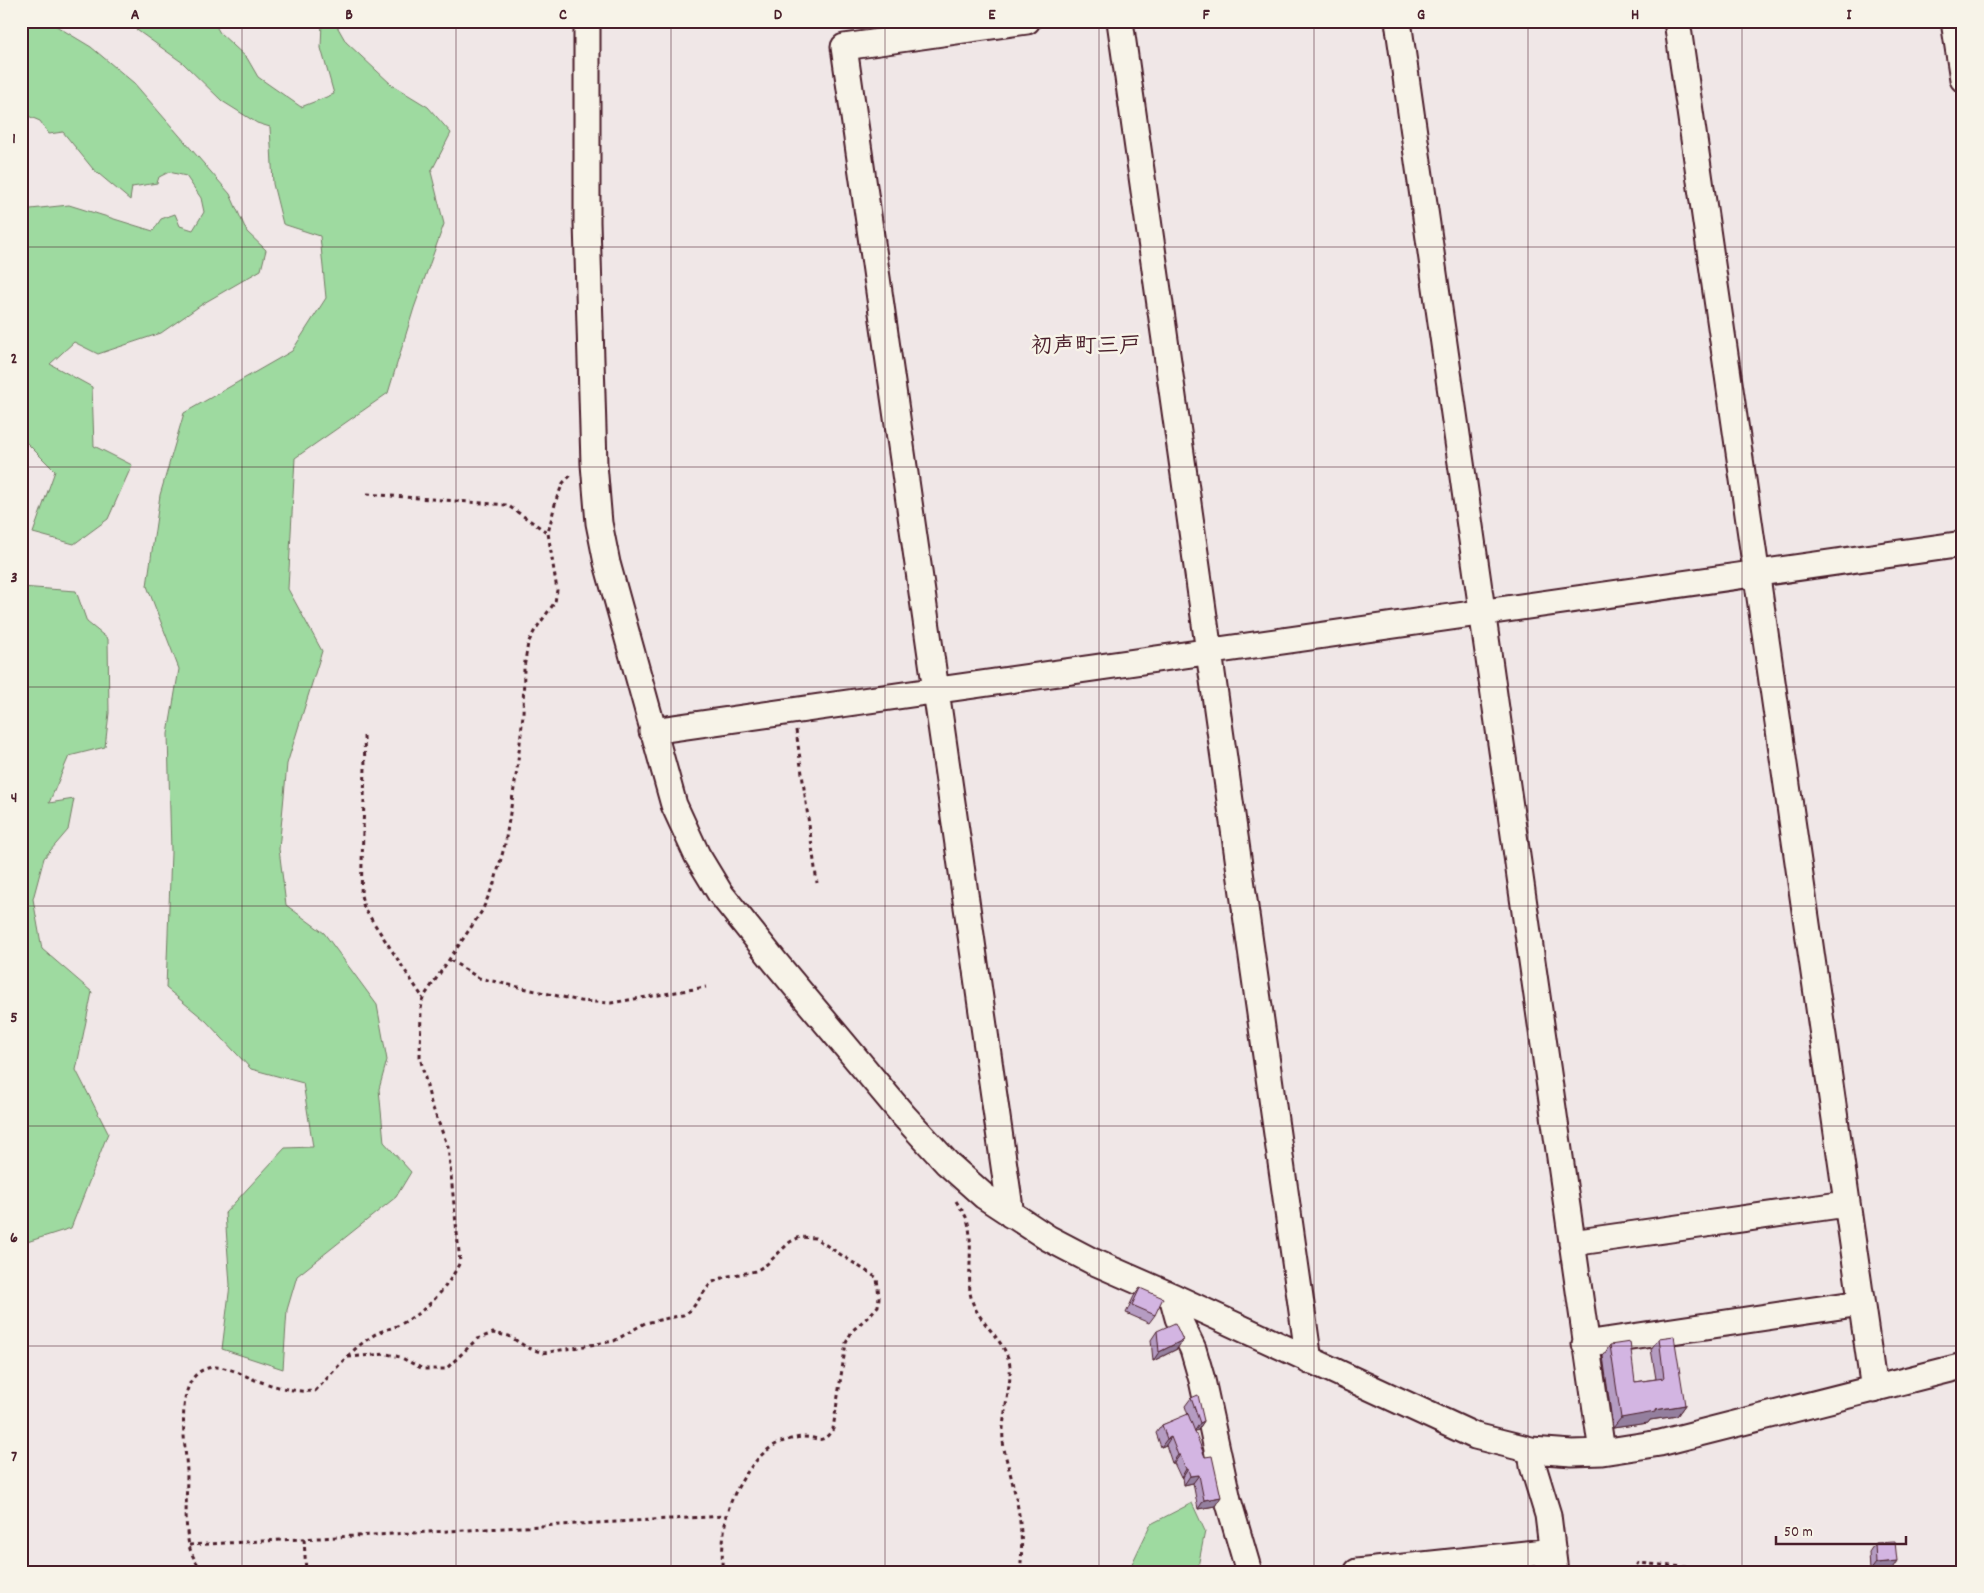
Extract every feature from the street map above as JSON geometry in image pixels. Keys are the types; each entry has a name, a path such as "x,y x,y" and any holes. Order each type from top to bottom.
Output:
{"street":[{"path":"587,21 588,222 594,464 599,523 607,563 674,805 697,855 720,893 904,1116 947,1163 984,1196 1011,1215 1092,1261 1474,1436 1531,1450 1572,1453 1602,1452 1660,1443 1963,1366"},
{"path":"1011,1215 844,47 1027,21"},
{"path":"1120,21 1309,1361"},
{"path":"1398,21 1602,1452"},
{"path":"1677,21 1874,1390"},
{"path":"1954,21 1963,80"},
{"path":"652,731 1963,544"},
{"path":"1572,1243 1846,1204"},
{"path":"1172,1296 1178,1318 1193,1349 1218,1450 1228,1500 1249,1572"},
{"path":"1586,1344 1861,1303"},
{"path":"1357,1572 1554,1561 1548,1515 1533,1466 1531,1450"}],"path":[{"path":"202,1572 196,1563 189,1545 186,1524 187,1473 183,1411 191,1381 205,1369 215,1367 227,1368 258,1380 301,1392 315,1391 347,1357 371,1337 400,1324 428,1306 452,1279 460,1262 448,1147 431,1103 420,1057 423,998 482,911 495,881 504,844 517,770 523,715 524,668 528,643 555,602 558,590 548,533 556,500 564,483 574,472 594,464"},
{"path":"367,494 507,505 548,533"},
{"path":"793,711 817,883"},
{"path":"364,736 365,767 361,895 364,908 423,998"},
{"path":"450,960 479,978 580,1001 612,1003 706,987"},
{"path":"953,1196 967,1218 970,1251 970,1292 974,1309 1004,1349 1010,1362 1010,1374 1002,1422 1003,1442 1017,1502 1021,1540 1020,1572"},
{"path":"347,1357 387,1354 400,1357 423,1369 446,1369 477,1339 493,1333 509,1336 528,1348 543,1353 614,1341 645,1323 683,1315 691,1310 711,1283 724,1276 756,1271 767,1264 790,1242 800,1237 815,1238 877,1278 878,1306 852,1331 846,1343 833,1430 827,1438 820,1441 803,1437 779,1442 759,1457 744,1474 726,1516 722,1572"},
{"path":"189,1545 726,1516"},
{"path":"304,1538 306,1572"},
{"path":"1632,1572 1638,1563 1741,1572"}],"green space":[{"path":"21,21 48,21 91,47 134,83 230,194 247,232 266,250 261,270 204,303 161,333 98,354 74,342 50,364 92,387 94,446 132,465 108,519 74,544 33,533 55,471 21,437 21,210 69,205 153,231 161,219 175,214 180,226 193,230 204,212 201,198 186,176 169,172 159,177 157,183 132,187 130,200 93,169 63,132 49,134 40,121 21,113"},
{"path":"122,21 213,21 220,33 247,58 258,77 301,107 334,94 321,48 322,21 334,21 346,42 392,85 428,107 451,133 431,172 444,224 414,308 388,393 295,458 288,589 322,651 287,764 279,849 286,905 324,933 377,1005 387,1060 379,1089 384,1142 411,1172 396,1197 297,1276 287,1310 283,1369 222,1349 230,1285 225,1213 285,1148 313,1147 303,1083 251,1069 206,1021 166,988 171,852 168,734 179,669 147,586 160,495 184,413 292,351 326,298 320,236 283,224 273,184 270,127 257,123 222,101 183,63"},
{"path":"21,587 76,591 87,622 108,639 109,713 105,747 69,756 49,803 74,799 68,830 44,858 33,899 42,949 92,992 76,1070 108,1133 71,1228 27,1242 21,1258"},
{"path":"1192,1503 1205,1531 1197,1572 1128,1572 1151,1524"}],"building":[{"path":"1140,1288 1163,1298 1155,1315 1132,1305"},
{"path":"1175,1323 1183,1340 1159,1352 1157,1331"},
{"path":"1674,1336 1685,1405 1621,1418 1610,1345 1630,1342 1635,1382 1664,1378 1659,1338"},
{"path":"1198,1395 1204,1421 1200,1423 1191,1398"},
{"path":"1188,1414 1205,1457 1212,1456 1221,1497 1204,1500 1199,1475 1190,1476 1180,1455 1178,1455 1171,1437 1167,1439 1162,1425"},
{"path":"1895,1542 1897,1561 1876,1563 1875,1543"}],"district":[{"name":"初声町三戸","path":"1086,347"}]}
